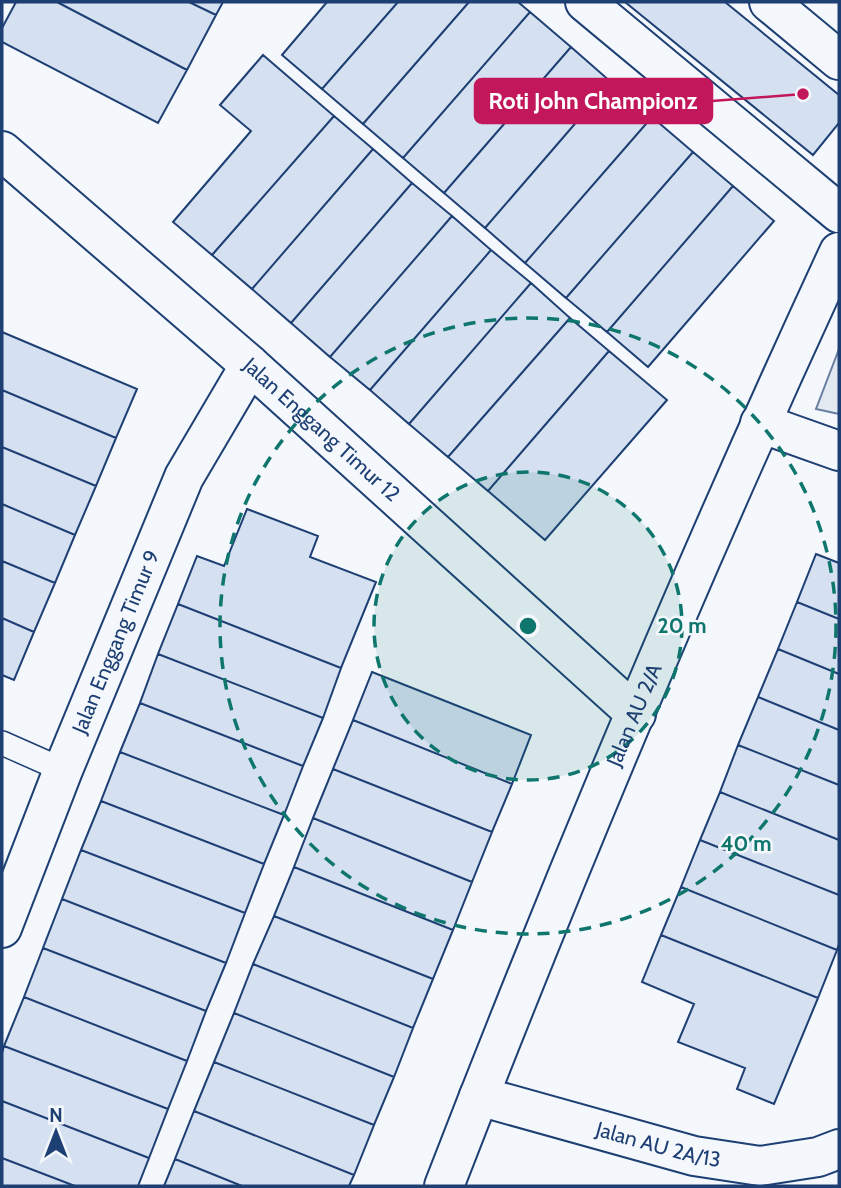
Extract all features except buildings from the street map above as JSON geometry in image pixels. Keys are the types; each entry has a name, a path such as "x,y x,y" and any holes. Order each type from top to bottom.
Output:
{"street":[{"path":"585,2 839,213"},
{"path":"769,2 839,60"},
{"name":"Jalan Enggang Timur 12","path":"2,151 250,365 636,714"},
{"name":"Jalan AU 2/A","path":"444,1186 636,714 760,423 839,252"},
{"name":"Jalan Enggang Timur 9","path":"2,928 62,770 184,477 250,365"},
{"path":"760,423 839,451"},
{"name":"Jalan AU 2A/13","path":"479,1096 694,1156 760,1166 818,1157 839,1150"}],"lane":[{"path":"2,743 62,770"}],"shaded area":[{"path":"839,349 839,414 816,409"}],"place":[{"name":"Roti John Championz","path":"803,94"}]}
